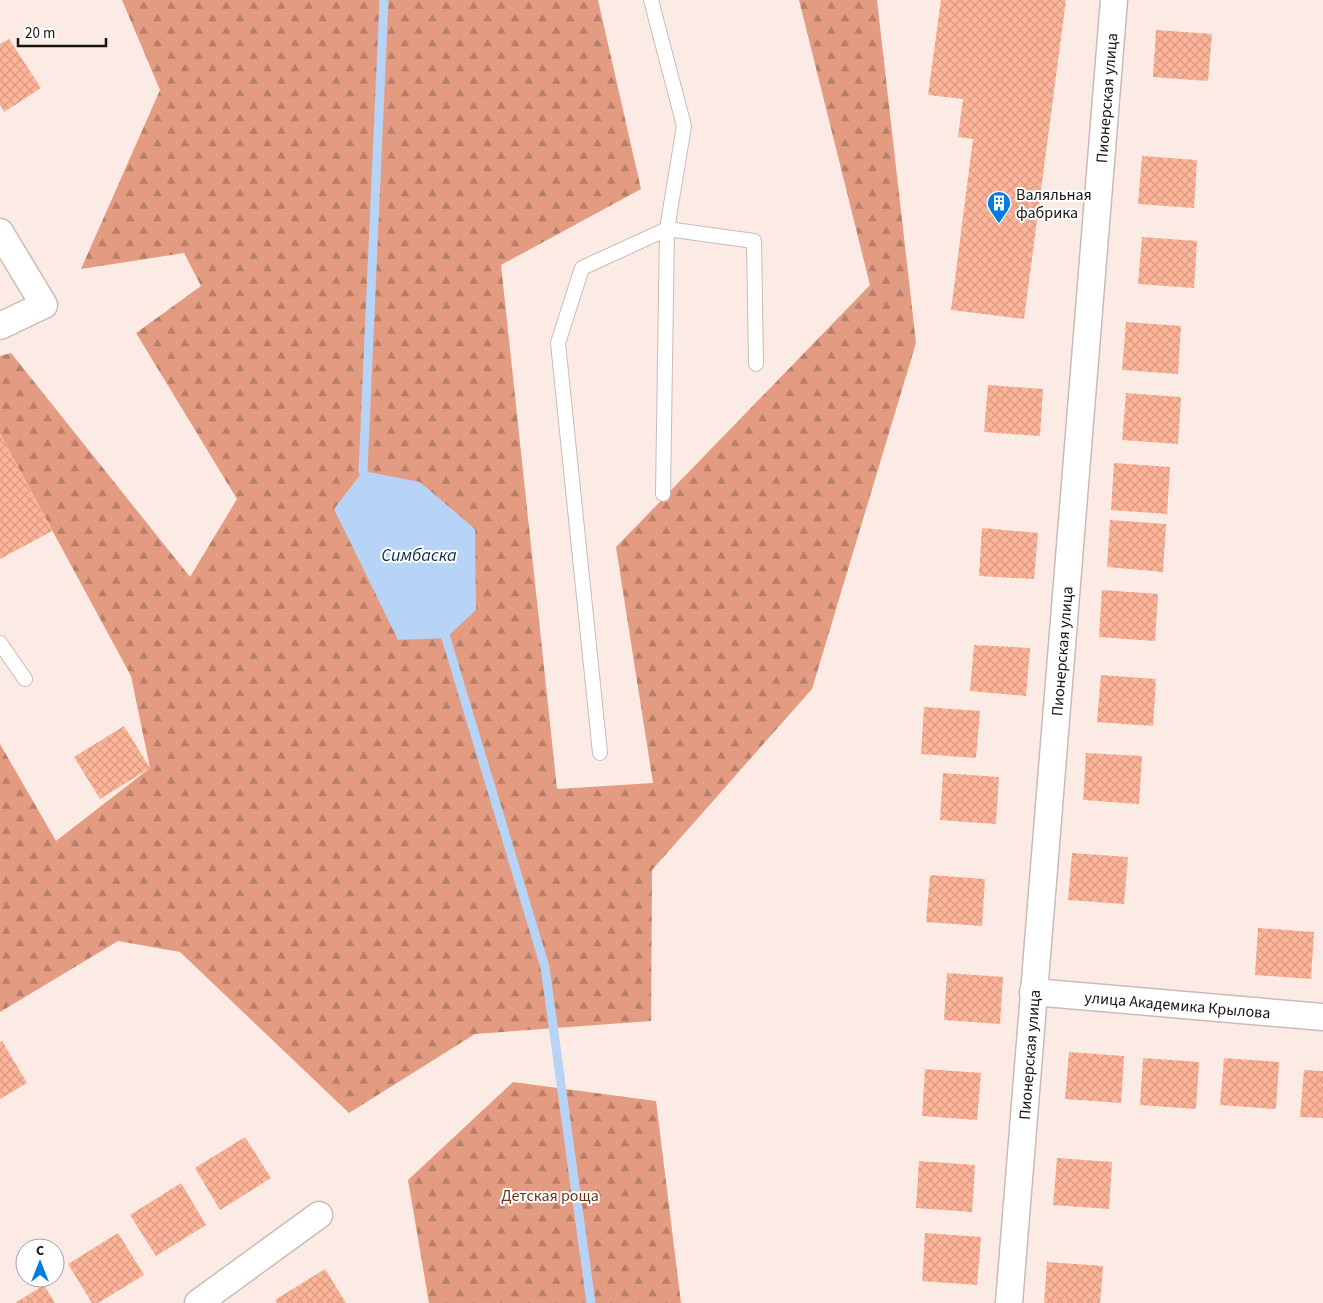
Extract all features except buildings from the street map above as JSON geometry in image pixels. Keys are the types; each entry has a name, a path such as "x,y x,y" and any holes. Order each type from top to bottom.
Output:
{"street":[{"name":"Пионерская улица","path":"1009,1303 1114,0"},
{"path":"0,232 44,305 0,326"},
{"name":"улица Академика Крылова","path":"1033,992 1323,1017"},
{"path":"198,1303 319,1215"}],"lane":[{"path":"651,0 684,126 667,229 663,494"},
{"path":"600,753 558,343 582,268 667,229 754,241 756,364"},
{"path":"0,643 25,679"}],"green space":[{"path":"122,0 598,0 641,189 501,265 557,789 653,783 616,547 870,285 799,0 877,0 916,343 812,689 652,870 651,1021 475,1034 349,1113 180,952 118,941 0,1012 0,744 56,841 150,768 131,676 0,434 0,356 11,353 190,577 237,499 136,333 201,286 184,253 81,269 160,90"},
{"name":"Детская роща","path":"513,1082 656,1101 681,1303 429,1303 408,1180"}],"water":[{"name":"Симбаска","path":"363,471 420,482 475,529 476,610 446,638 398,640 334,509"}],"waterway":[{"path":"368,481 363,471 384,0"},
{"path":"440,627 446,638 545,967 591,1303"}],"place":[{"name":"Валяльная фабрика","path":"999,224"}]}
